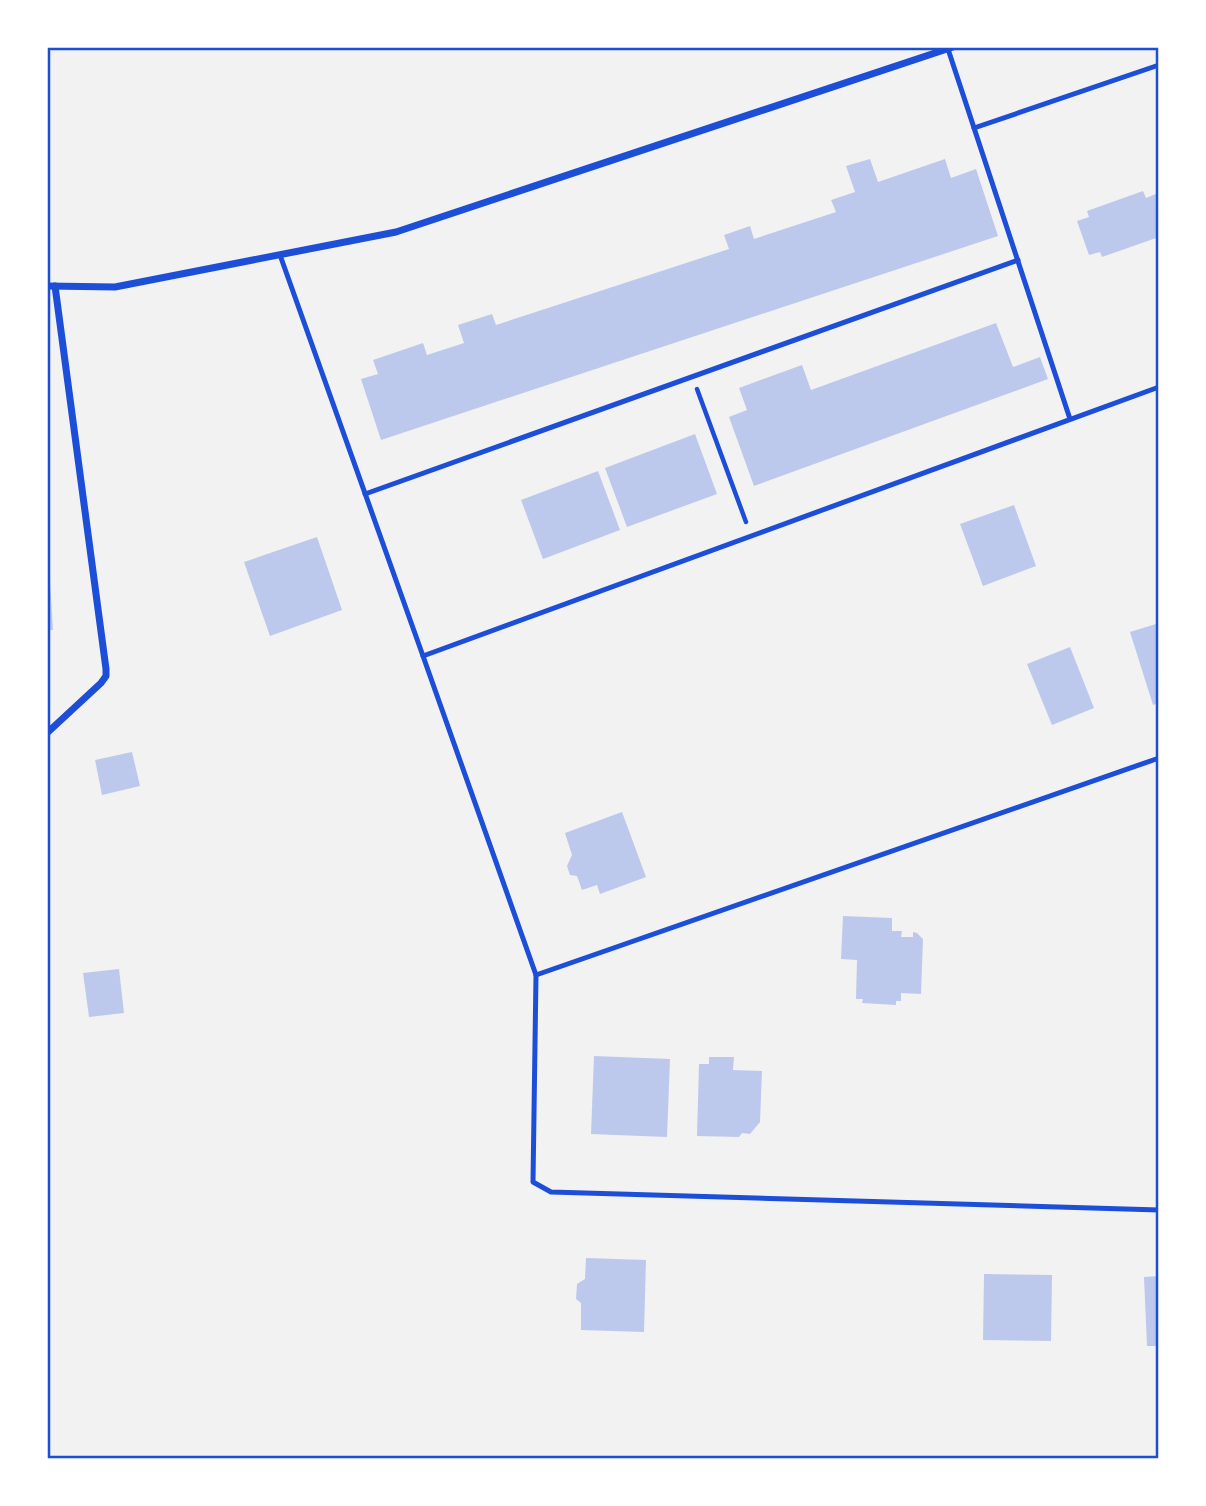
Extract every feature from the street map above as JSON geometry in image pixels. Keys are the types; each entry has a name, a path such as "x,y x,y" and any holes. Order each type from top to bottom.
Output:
{"street":[{"path":"47,733 106,676 51,286 115,287 396,232 951,48"}],"lane":[{"path":"951,48 974,128 1070,419"},
{"path":"974,128 1159,65"},
{"path":"280,255 536,975 533,1182 551,1192 1159,1210"},
{"path":"365,494 1018,260"},
{"path":"423,656 1159,387"},
{"path":"536,975 1159,758"}],"path":[{"path":"692,377 751,536"}],"building":[{"path":"870,159 878,182 945,159 951,178 976,169 998,236 381,440 361,379 378,374 373,360 423,343 427,355 464,343 458,325 492,314 496,325 729,249 724,235 750,226 754,239 836,212 831,200 855,192 846,166"},
{"path":"1143,191 1146,198 1158,193 1159,237 1102,257 1100,252 1089,255 1077,221 1089,217 1087,211"},
{"path":"996,323 1013,367 1040,357 1048,379 754,486 729,417 747,410 739,388 802,365 811,390"},
{"path":"695,434 717,494 627,527 605,468"},
{"path":"598,471 620,530 543,559 521,500"},
{"path":"1014,505 1036,566 983,586 960,524"},
{"path":"317,537 342,610 270,636 244,562"},
{"path":"49,565 53,630 47,630"},
{"path":"1159,623 1159,703 1153,705 1130,632"},
{"path":"1070,647 1094,708 1052,725 1027,664"},
{"path":"132,752 140,786 102,795 95,760"},
{"path":"622,812 646,877 600,894 597,885 582,890 577,876 570,875 567,866 572,855 565,833"},
{"path":"843,916 892,918 892,931 902,931 901,937 913,937 913,932 917,933 923,939 921,994 901,993 901,1001 896,1001 896,1005 862,1003 863,999 856,999 857,960 841,959"},
{"path":"119,969 124,1013 89,1017 83,973"},
{"path":"594,1056 670,1059 667,1137 591,1134"},
{"path":"709,1057 734,1057 733,1070 762,1071 760,1122 750,1134 742,1133 739,1137 697,1136 699,1064 709,1064"},
{"path":"586,1258 646,1260 644,1332 581,1330 581,1303 576,1299 577,1284 585,1279"},
{"path":"984,1274 1052,1275 1051,1341 983,1340"},
{"path":"1159,1276 1159,1346 1147,1346 1144,1277"}]}
